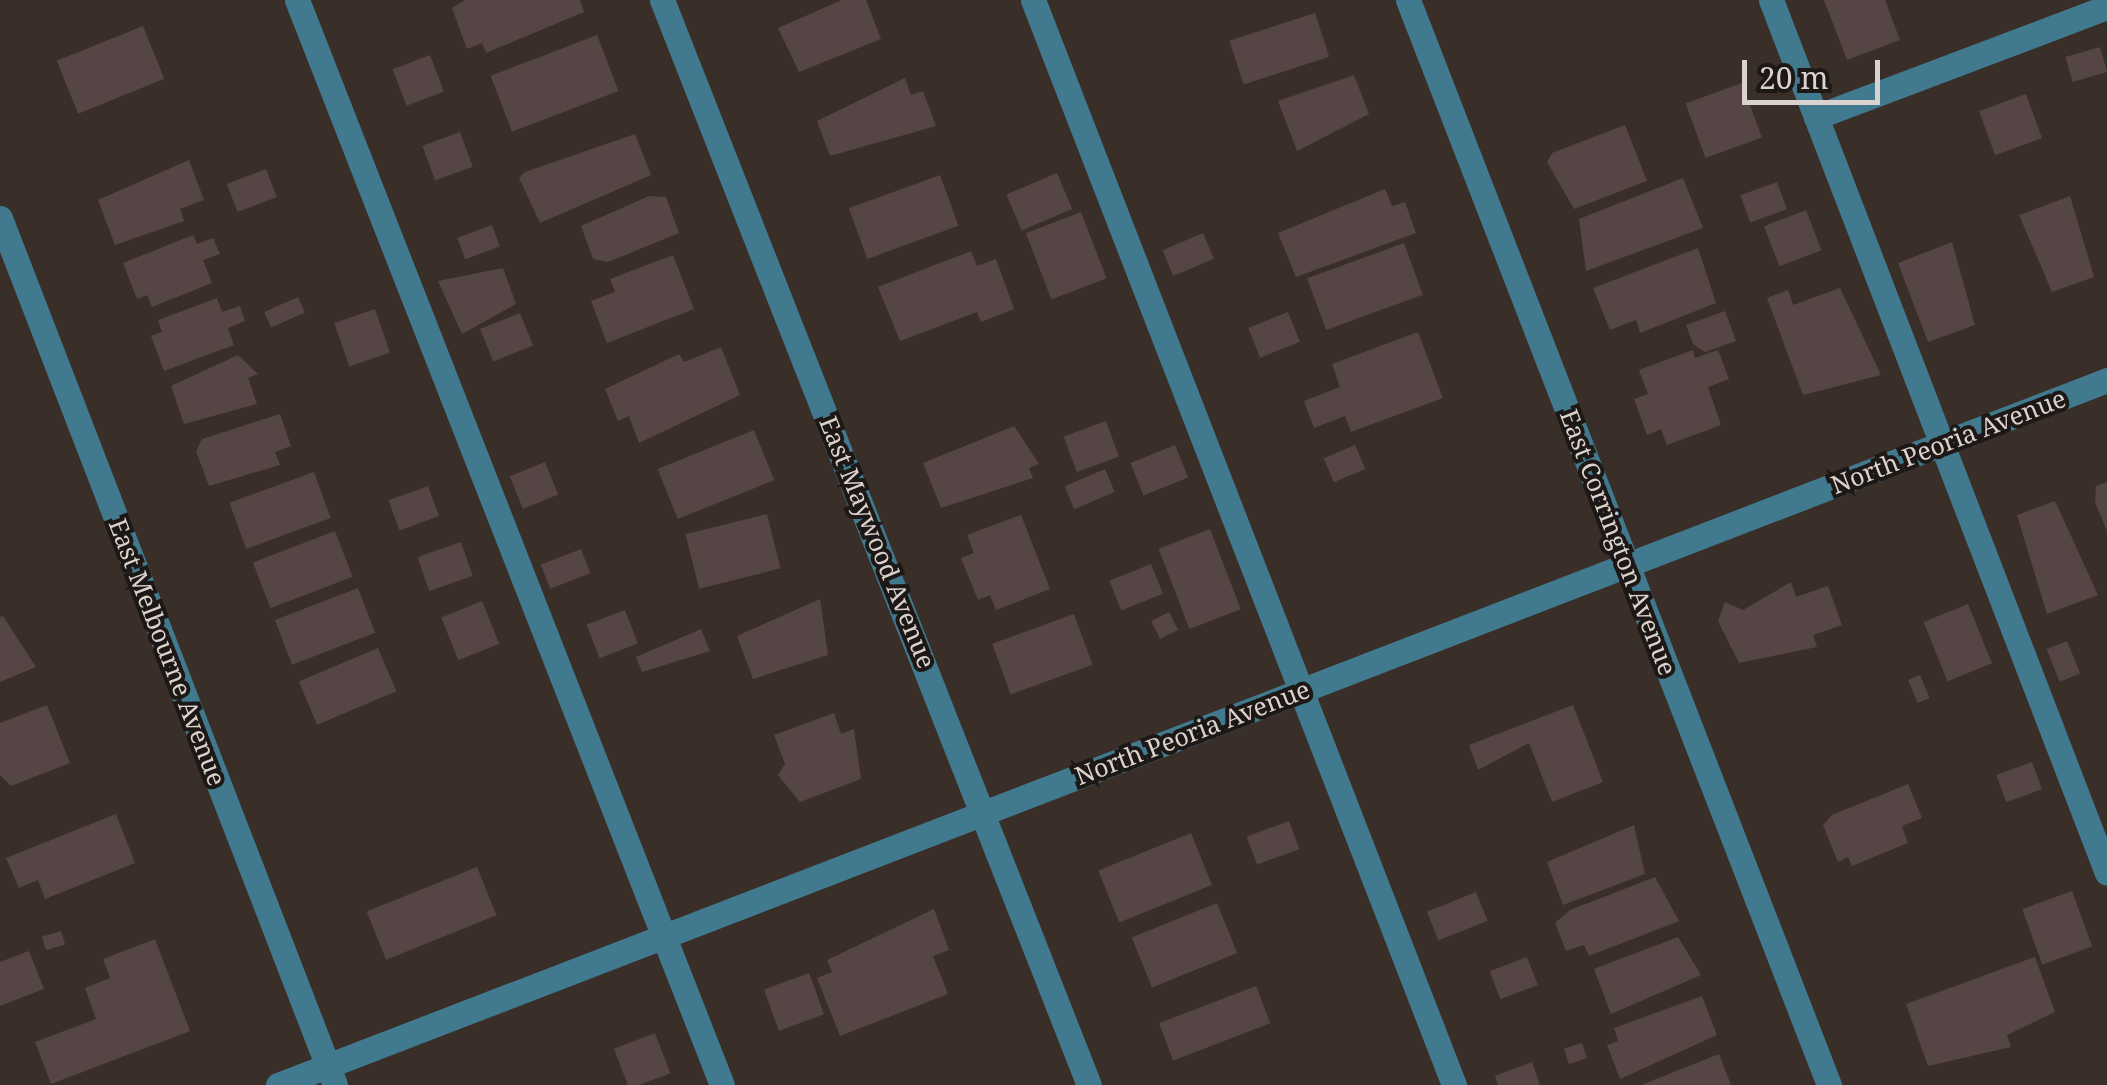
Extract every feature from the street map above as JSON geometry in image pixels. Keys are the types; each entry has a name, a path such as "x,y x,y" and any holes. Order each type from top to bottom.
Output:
{"street":[{"path":"296,0 722,1085"},
{"name":"East Maywood Avenue","path":"662,0 986,812 1089,1085"},
{"path":"1033,0 1296,692 1454,1085"},
{"name":"East Corrington Avenue","path":"1408,0 1829,1085"},
{"path":"1770,0 2107,873"},
{"path":"1816,117 2107,6"},
{"name":"East Melbourne Avenue","path":"0,218 332,1076"},
{"name":"North Peoria Avenue","path":"278,1085 332,1076 665,936 2107,380"}],"building":[{"path":"465,0 580,0 584,12 486,53 482,43 467,49 452,8"},
{"path":"842,0 866,0 881,39 799,72 778,28"},
{"path":"1824,0 1885,0 1900,40 1847,60"},
{"path":"1315,13 1329,57 1244,85 1229,41"},
{"path":"143,26 164,79 78,114 57,61"},
{"path":"597,35 619,91 512,132 491,76"},
{"path":"2100,47 2107,72 2073,82 2065,57"},
{"path":"430,55 444,91 407,106 393,69"},
{"path":"1354,75 1369,114 1297,151 1278,101"},
{"path":"905,78 911,95 923,91 936,126 830,156 817,121"},
{"path":"1742,83 1762,138 1705,158 1686,104"},
{"path":"2026,94 2042,138 1995,155 1979,111"},
{"path":"1625,125 1647,181 1574,209 1547,162 1552,153"},
{"path":"460,132 473,167 435,180 422,146"},
{"path":"635,134 651,175 540,223 519,178 525,172"},
{"path":"189,160 204,200 180,209 184,221 115,245 98,200"},
{"path":"266,169 277,197 238,212 227,184"},
{"path":"1057,173 1072,209 1022,230 1006,194"},
{"path":"940,175 958,226 867,259 849,208"},
{"path":"1683,178 1703,228 1586,271 1579,219"},
{"path":"1777,182 1787,209 1750,223 1740,195"},
{"path":"1385,189 1392,206 1405,202 1416,233 1296,277 1278,233"},
{"path":"649,196 666,197 679,233 608,262 593,259 581,226"},
{"path":"2070,196 2094,277 2052,292 2019,215"},
{"path":"1806,210 1821,250 1779,266 1764,226"},
{"path":"1081,212 1106,278 1051,299 1026,233"},
{"path":"492,225 500,247 465,259 457,238"},
{"path":"1203,233 1214,259 1173,276 1162,250"},
{"path":"193,235 197,244 213,238 220,254 203,260 212,283 152,307 147,295 137,299 123,263"},
{"path":"1952,242 1975,325 1928,342 1898,263"},
{"path":"1404,243 1423,295 1326,330 1307,278"},
{"path":"1698,248 1716,303 1640,333 1636,320 1610,330 1593,288"},
{"path":"971,251 977,266 996,259 1014,309 981,322 977,312 900,341 878,287"},
{"path":"673,255 694,309 607,343 591,301 615,292 610,279"},
{"path":"503,268 516,304 462,334 438,281"},
{"path":"1840,288 1881,375 1803,395 1767,298 1788,290 1793,305"},
{"path":"298,297 305,313 271,328 264,312"},
{"path":"217,298 222,312 240,306 245,321 228,328 234,345 164,371 151,336 162,332 158,320"},
{"path":"375,309 390,352 349,366 334,323"},
{"path":"1725,311 1736,341 1705,352 1693,344 1686,325"},
{"path":"1288,312 1300,342 1260,358 1248,328"},
{"path":"520,313 533,345 493,362 480,329"},
{"path":"1418,332 1443,398 1351,432 1345,416 1314,428 1304,401 1340,387 1332,364"},
{"path":"721,347 740,395 639,443 629,416 618,421 605,389 679,354 684,362"},
{"path":"1693,350 1695,358 1718,350 1729,379 1708,387 1721,425 1667,445 1661,429 1647,435 1634,399 1648,394 1639,370"},
{"path":"238,355 258,374 248,378 257,404 184,424 171,386"},
{"path":"280,414 291,446 275,452 280,465 209,486 196,451 202,439"},
{"path":"1106,421 1119,457 1077,472 1064,436"},
{"path":"1014,426 1039,464 1029,468 1033,478 941,508 923,463"},
{"path":"754,430 774,480 678,519 658,469"},
{"path":"1175,445 1188,477 1144,495 1130,463"},
{"path":"1355,445 1365,469 1334,482 1324,458"},
{"path":"545,462 558,494 523,509 510,476"},
{"path":"1105,469 1115,492 1074,509 1064,486"},
{"path":"314,472 331,518 246,549 229,503"},
{"path":"2107,482 2107,531 2095,502 2096,486"},
{"path":"428,486 439,516 399,530 389,500"},
{"path":"2055,501 2098,595 2047,614 2017,515"},
{"path":"767,514 781,568 699,589 685,534"},
{"path":"1021,515 1050,589 996,610 990,595 978,600 961,558 974,553 967,535"},
{"path":"1210,529 1241,609 1189,629 1159,549"},
{"path":"335,531 353,577 270,608 253,563"},
{"path":"461,542 473,576 429,591 418,557"},
{"path":"581,549 590,573 550,589 541,564"},
{"path":"1151,564 1163,594 1121,611 1109,581"},
{"path":"1791,582 1796,597 1828,586 1842,625 1813,635 1817,647 1739,663 1718,621 1725,602 1743,610"},
{"path":"358,588 375,633 292,665 275,620"},
{"path":"820,599 828,655 753,679 737,636"},
{"path":"482,601 499,644 458,660 441,617"},
{"path":"1968,604 1992,663 1947,681 1923,622"},
{"path":"625,610 638,644 600,658 587,625"},
{"path":"1169,612 1178,630 1160,639 1151,621"},
{"path":"1074,614 1092,665 1011,694 992,644"},
{"path":"3,616 36,667 0,682 0,617"},
{"path":"701,629 710,651 642,672 636,657"},
{"path":"2067,641 2080,673 2060,682 2047,649"},
{"path":"378,648 396,691 317,725 299,682"},
{"path":"1920,675 1930,698 1918,703 1908,680"},
{"path":"47,705 70,763 11,786 0,775 0,723"},
{"path":"1573,705 1603,782 1552,802 1529,743 1478,770 1469,745"},
{"path":"834,713 841,734 854,729 861,779 800,802 778,775 785,764 774,735"},
{"path":"2032,762 2042,789 2006,802 1996,775"},
{"path":"1908,784 1922,818 1902,826 1908,843 1852,866 1848,857 1838,862 1823,825 1832,815"},
{"path":"116,814 135,863 45,899 38,880 19,888 6,858"},
{"path":"1289,821 1299,849 1257,865 1247,836"},
{"path":"1634,825 1645,874 1563,905 1547,862"},
{"path":"1191,833 1212,885 1119,922 1098,870"},
{"path":"477,867 496,915 386,960 367,912"},
{"path":"1655,877 1679,921 1589,956 1584,945 1566,951 1555,923 1570,910"},
{"path":"2072,891 2092,946 2042,965 2022,909"},
{"path":"1476,892 1488,921 1438,941 1427,912"},
{"path":"1217,903 1237,953 1152,988 1132,937"},
{"path":"934,909 949,950 933,956 948,994 840,1036 817,978 832,972 827,960"},
{"path":"61,931 65,944 46,950 42,937"},
{"path":"1678,937 1701,975 1611,1014 1594,969"},
{"path":"155,939 190,1031 51,1084 35,1042 96,1019 85,988 110,978 103,959"},
{"path":"29,951 44,989 0,1006 0,962"},
{"path":"1527,957 1538,985 1500,999 1490,971"},
{"path":"2035,957 2055,1012 2007,1035 2011,1047 1928,1066 1906,1004"},
{"path":"809,973 824,1014 779,1031 764,989"},
{"path":"1256,986 1270,1023 1173,1061 1159,1023"},
{"path":"1702,996 1717,1035 1620,1079 1607,1045 1618,1041 1614,1028"},
{"path":"655,1033 670,1073 640,1085 628,1085 614,1049"},
{"path":"1582,1043 1587,1058 1569,1064 1564,1049"},
{"path":"1719,1054 1731,1085 1641,1085"},
{"path":"1532,1062 1540,1085 1498,1085 1495,1076"}]}
